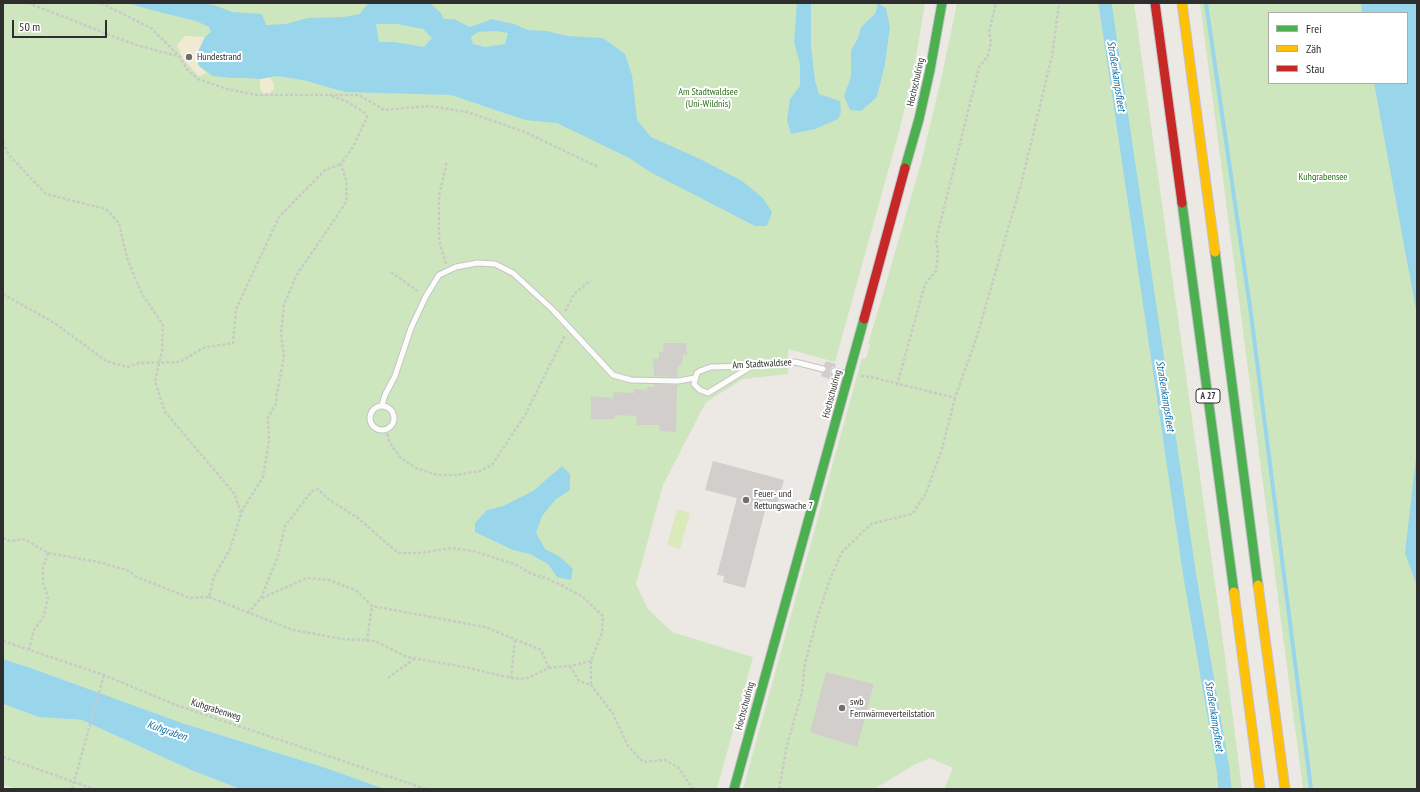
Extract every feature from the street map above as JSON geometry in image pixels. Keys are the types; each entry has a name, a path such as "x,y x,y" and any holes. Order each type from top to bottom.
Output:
{"main road":[{"name":"Hochschulring","path":"734,789 919,119 932,64 942,3"},
{"name":"A 27","path":"1155,3 1260,789"},
{"name":"A 27","path":"1182,3 1285,789"}],"lane":[{"path":"382,405 395,376 411,328 426,296 439,275 456,267 477,263 495,264 513,273 561,318 613,375 631,380 678,382 695,378 694,384 700,390 708,393 752,366"},
{"name":"Am Stadtwaldsee","path":"695,378 700,371 711,367 724,366 752,366 768,363 795,362 824,369"},
{"path":"834,371 848,375"},
{"path":"382,405 390,409 394,416 393,423 387,429 377,430 370,423 370,414 372,410 382,405"}],"path":[{"path":"28,3 133,44 180,57"},
{"path":"101,3 151,28 180,57 187,69 198,79 227,89 256,95 359,95 384,110 429,106 467,112 525,132 598,167"},
{"path":"897,384 925,284 936,271 938,252 936,240 979,68 988,56 991,42 989,32 996,3"},
{"path":"779,789 787,745 802,692 805,664 817,618 829,582 842,552 871,524 912,514 926,493 942,449 955,398 977,336 1021,184 1052,56 1059,3"},
{"path":"3,294 56,324 106,361 128,367 139,363 180,362 204,348 233,343 236,309 252,272 280,217 324,170 341,164 353,147 367,115 346,101 329,95"},
{"path":"3,142 9,155 46,194 106,209 119,223 127,258 141,292 163,325 162,351 155,381 165,412 234,493 241,513"},
{"path":"447,161 439,196 439,240 447,270"},
{"path":"209,597 214,577 230,548 241,513 262,477 269,441 268,417 277,402 276,398 284,357 280,334 284,305 296,276 345,204 347,197 346,180 341,164"},
{"path":"391,272 426,296"},
{"path":"561,318 574,294 591,280"},
{"path":"387,429 388,439 394,449 401,458 416,468 437,475 455,475 480,471 492,465 525,415 569,327"},
{"path":"848,375 871,377 955,398"},
{"path":"248,613 261,598 278,556 285,526 312,491 318,490 328,499 358,518 398,553 420,553 451,548 473,551 514,564 532,574 564,586 583,597 603,616 602,633 590,660 591,685"},
{"path":"3,538 10,541 24,539 48,553 98,562 127,570 137,577 190,598 209,597 293,630 342,639 375,642 407,657 469,668 511,678 525,679 549,668 570,666 590,660"},
{"path":"29,650 34,630 44,616 48,597 43,582 43,568 48,553"},
{"path":"261,598 307,578 329,580 357,591 372,606 485,627 541,650 549,668"},
{"path":"367,641 372,606"},
{"path":"511,678 515,640"},
{"name":"Kuhgrabenweg","path":"3,641 104,675 176,705 426,789"},
{"path":"388,678 415,658"},
{"path":"570,666 579,681 591,685 613,714 628,746 643,762 665,760 679,768 693,789"},
{"path":"72,789 104,675"},
{"path":"3,758 94,789"}],"green space":[{"name":"Am Stadtwaldsee (Uni-Wildnis)","path":"3,3 878,3 875,14 861,27 858,38 851,50 851,76 846,90 877,97 885,65 890,27 886,8 879,3 925,3 914,69 900,128 835,362 788,349 788,374 743,379 706,402 663,485 636,584 648,609 672,632 753,657 717,789 385,789 323,767 182,723 3,659"},
{"path":"957,3 1134,3 1223,641 1242,789 944,789 953,768 930,758 914,765 874,789 743,789 862,358 866,359 870,345 868,344 922,159"},
{"name":"Kuhgrabensee","path":"1200,3 1417,3 1417,789 1303,789"},
{"path":"677,509 690,513 680,549 667,545"},
{"path":"3,704 39,717 82,720 191,770 240,789 18,789 3,785"}],"sand":[{"name":"Hundestrand","path":"185,36 205,37 196,56 199,66 207,73 199,76 183,59 177,45"},
{"path":"270,77 274,84 274,89 270,93 263,93 260,88 260,79"}],"water":[{"path":"128,3 200,3 214,5 232,12 262,14 266,25 286,24 308,18 343,17 360,14 368,3 430,3 441,13 444,19 454,19 470,27 492,19 514,24 528,30 547,31 567,36 603,38 625,54 632,75 637,120 651,137 702,160 742,181 763,198 772,212 767,226 755,226 652,173 629,158 557,123 525,120 451,95 345,92 303,80 277,76 260,79 213,76 199,66 196,56 205,37 211,32 209,27 196,21","holes":["376,24 397,24 423,29 432,38 424,47 394,42 379,42","496,31 508,33 505,44 485,47 473,44 471,37 478,32"]},
{"path":"797,3 811,3 811,45 815,81 819,94 840,101 841,112 838,119 815,129 791,134 787,120 790,99 800,86 800,64 794,42"},
{"path":"878,3 886,8 890,27 885,65 877,97 861,111 850,110 844,96 851,76 851,50 858,38 861,27 875,14"},
{"path":"1361,3 1417,3 1417,315 1374,84 1408,84 1408,12 1362,12"},
{"path":"1417,449 1417,586 1405,553"},
{"path":"562,466 570,474 570,490 556,499 542,516 536,533 545,549 560,557 573,569 571,580 557,577 548,564 530,554 513,550 475,532 475,523 487,510 503,506 533,491"},
{"name":"Kuhgraben","path":"3,659 182,723 323,767 385,789 240,789 191,770 82,720 39,717 3,704"}],"building":[{"path":"664,343 686,343 687,355 683,355 682,365 678,365 677,377 654,376 653,359 659,359 659,352 663,352"},
{"path":"826,361 836,364 835,367 832,367 830,370 830,373 833,375 832,380 821,376 822,373 827,370 824,365"},
{"path":"654,384 677,385 676,432 659,431 659,425 636,425 637,416 615,415 615,419 591,419 591,396 613,398 613,392 634,393 634,389 647,390 647,387 654,387"},
{"path":"713,461 784,480 777,505 767,503 745,588 723,582 724,576 717,575 737,498 705,490"},
{"name":"swb Fernwärmeverteilstation","path":"826,672 874,684 857,747 810,732"}],"waterway":[{"name":"Straßenkampsfleet","path":"1105,3 1190,577 1223,769 1225,789"},
{"path":"1206,3 1251,314 1311,789"}],"traffic: fast":[{"path":"905,168 919,119 930,70 942,3"},
{"path":"1182,203 1234,592"},
{"path":"1215,252 1258,585"},
{"path":"734,789 864,319"}],"traffic: slow":[{"path":"1182,3 1215,252"},
{"path":"1258,585 1285,789"},
{"path":"1234,592 1260,789"}],"traffic: jam":[{"path":"1155,3 1182,203"},
{"path":"864,319 905,168"}],"place":[{"name":"Hundestrand","path":"189,57"},
{"name":"Feuer- und Rettungswache 7","path":"746,500"},
{"name":"swb Fernwärmeverteilstation","path":"842,708"}]}
